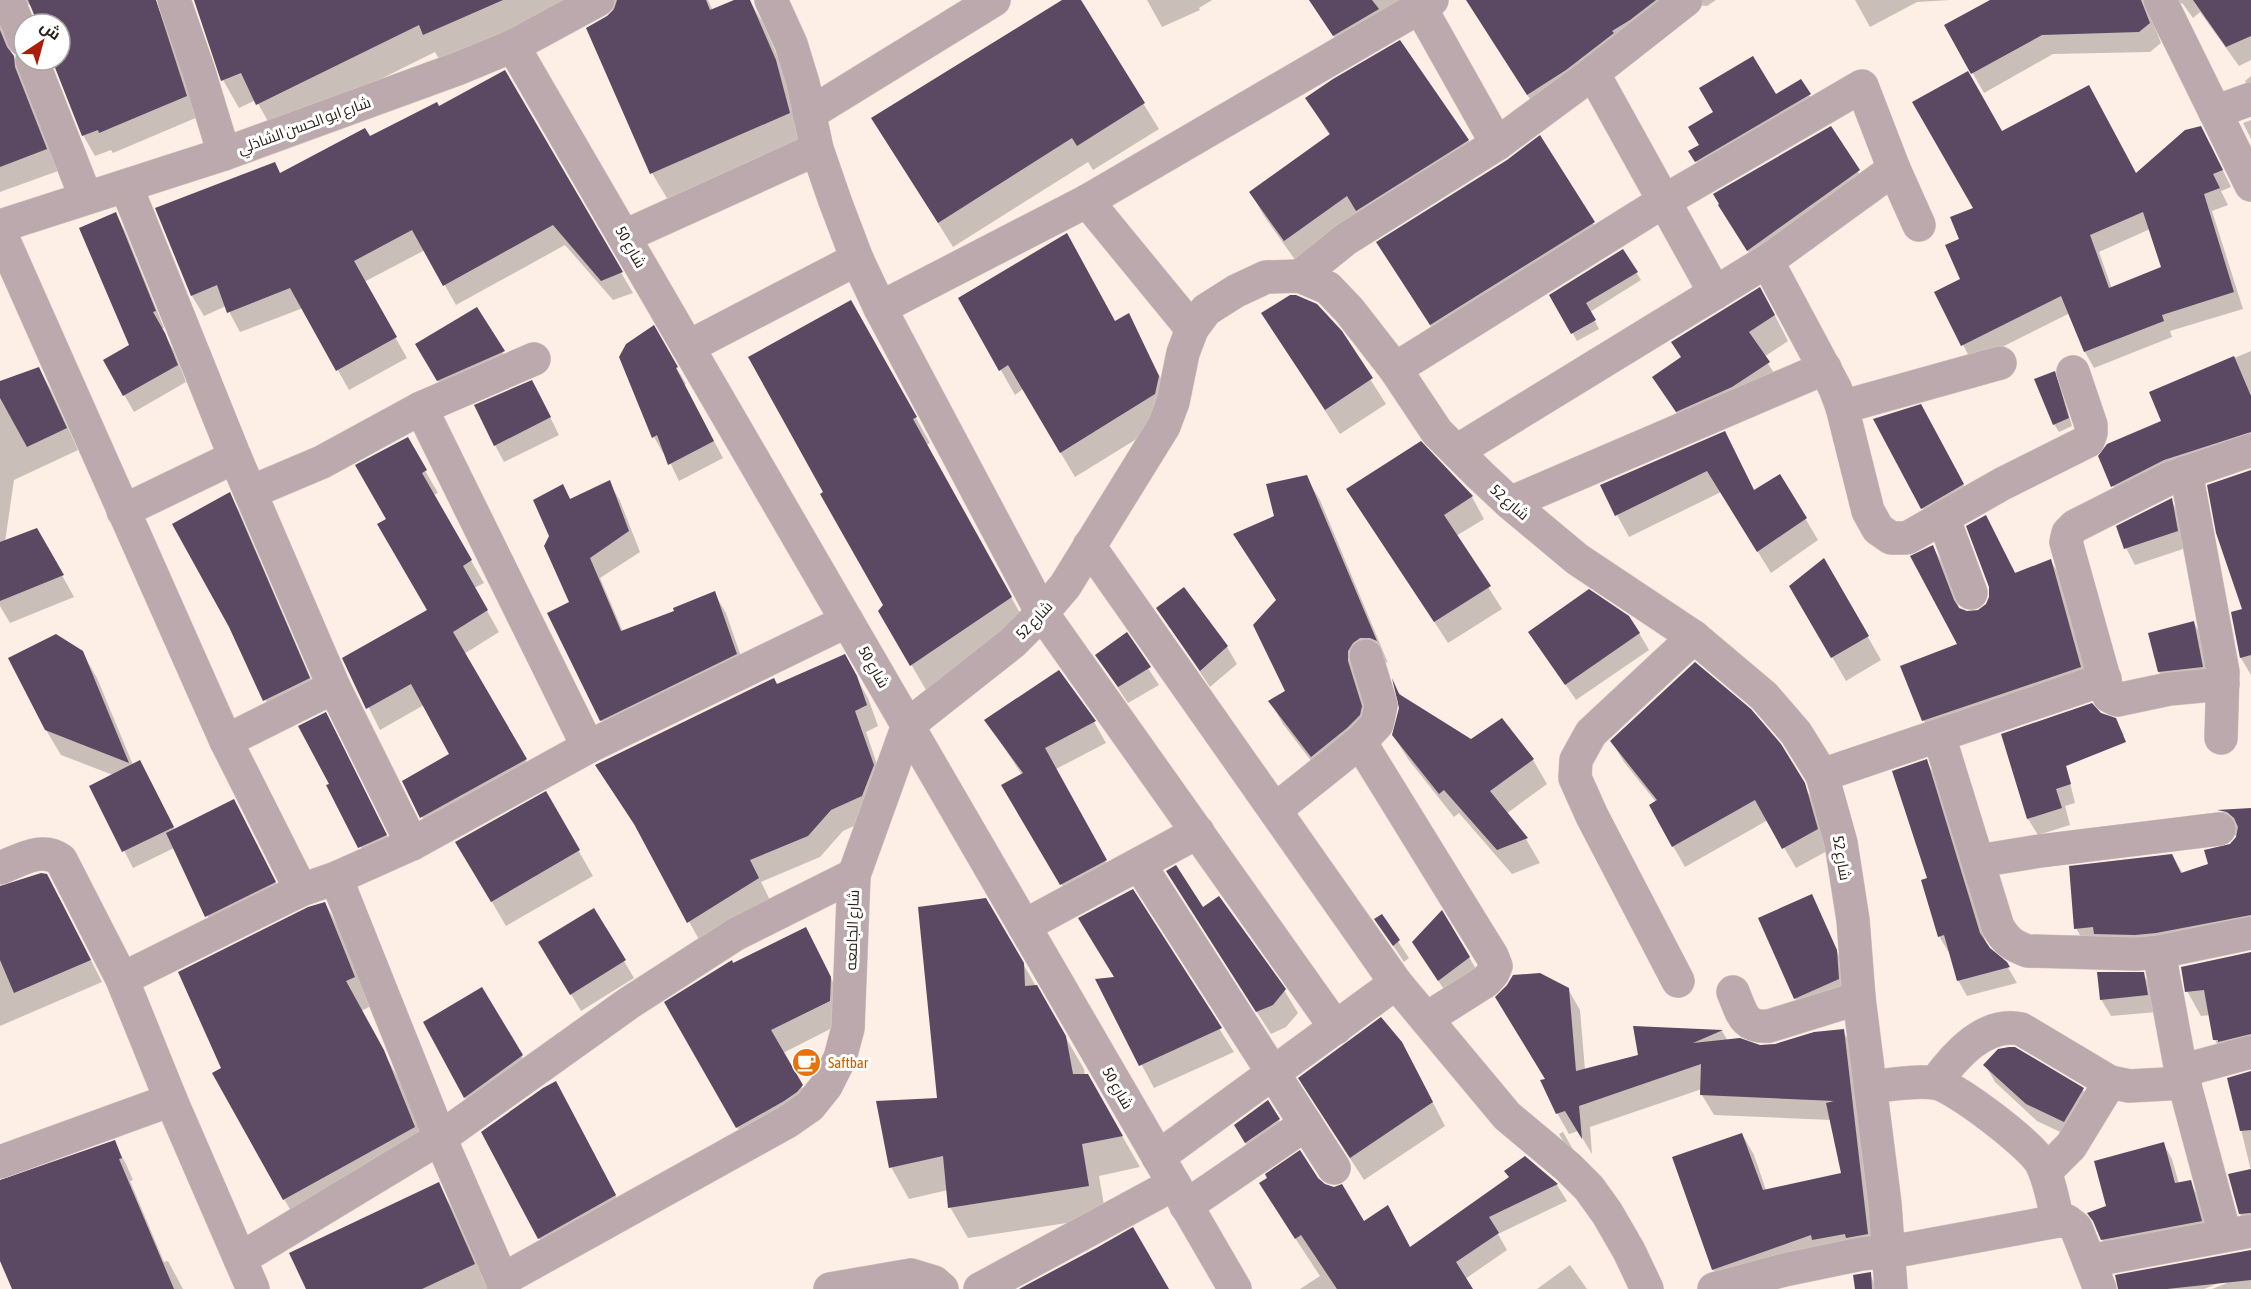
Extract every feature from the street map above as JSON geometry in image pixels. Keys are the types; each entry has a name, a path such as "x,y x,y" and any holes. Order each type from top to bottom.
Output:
{"street":[{"path":"174,0 224,154"},
{"name":"شارع ابو الحسن الشاذلي","path":"0,226 224,154 513,46 598,0"},
{"path":"771,0 791,44 817,148 857,259 880,308 1042,613 1336,1028"},
{"path":"809,114 994,0"},
{"path":"1299,276 1346,239 1497,144 1686,0"},
{"path":"2160,0 2251,185"},
{"path":"880,308 1087,201 1422,2 1497,144"},
{"name":"شارع 50","path":"513,46 1235,1289"},
{"path":"37,72 86,198"},
{"path":"1593,73 1715,293"},
{"path":"1395,369 1664,201 1862,86 1894,169 1919,225"},
{"path":"2215,112 2251,99"},
{"path":"625,236 817,148"},
{"path":"1457,451 1767,261 1894,169"},
{"path":"126,186 235,457 334,687 412,844"},
{"path":"1087,201 1192,329"},
{"path":"0,232 226,741 301,890"},
{"path":"688,347 857,259"},
{"path":"1767,261 1826,369 1842,407 1868,511 1878,529 1891,538 1907,538 2002,484 2088,441 2091,425 2073,372"},
{"name":"شارع 52","path":"908,725 1012,643 1065,586 1164,426 1173,402 1183,353 1192,329 1206,310 1266,276 1299,276 1328,288 1349,310 1395,369 1437,432 1510,503 1577,559 1694,637 1764,696 1796,733 1822,776 1841,843 1853,920 1859,998 1885,1204 1892,1289"},
{"path":"251,492 322,462 421,408 534,359"},
{"path":"1842,407 2000,363"},
{"path":"1510,503 1826,369"},
{"path":"421,408 588,747"},
{"path":"2223,684 2169,689 2117,700 2109,696 2066,542 2068,533 2075,526 2170,478 2251,450"},
{"path":"123,511 235,457"},
{"path":"2186,472 2223,684 2221,738"},
{"path":"1943,517 1971,593"},
{"path":"1089,546 1396,983 1508,1116 1568,1167 1589,1188 1608,1213 1629,1251 1644,1288"},
{"path":"122,979 301,890 336,878 412,844 588,747 847,621"},
{"path":"1678,981 1592,816 1575,778 1576,760 1591,733 1694,637"},
{"path":"1275,810 1360,742 1377,724 1381,705 1366,656"},
{"path":"1822,776 2105,679"},
{"path":"226,741 334,687"},
{"name":"شارع الجامعه","path":"503,1285 787,1122 810,1106 826,1086 840,1058 848,1028 854,875 908,725"},
{"path":"1939,736 1998,927 2005,940 2015,947 2028,951 2136,954 2159,952 2251,933"},
{"path":"1360,742 1463,906 1496,966 1486,981 1426,1019"},
{"path":"1978,861 2219,829"},
{"path":"1024,926 1198,832"},
{"path":"0,868 39,853 51,853 61,860 122,979 171,1100 253,1289"},
{"path":"1139,864 1335,1168"},
{"path":"240,1259 440,1138 619,1009 736,933 854,875"},
{"path":"336,878 440,1138 503,1285"},
{"path":"1714,1289 1861,1254 2058,1221 2067,1221 2076,1228 2096,1282 2238,1233 2183,1077 2159,952"},
{"path":"1173,1182 1273,1073 1396,983"},
{"path":"1733,992 1743,1017 1750,1024 1759,1027 1769,1026 1859,998"},
{"path":"1935,1083 1961,1051 1974,1041 2001,1028 2021,1029 2110,1082 2129,1086 2183,1077 2251,1052"},
{"path":"2046,1172 2072,1146 2110,1082"},
{"path":"1870,1087 1935,1083 1961,1095 2030,1148 2040,1160 2046,1172 2058,1221"},
{"path":"0,1162 171,1100"},
{"path":"980,1289 1173,1182 1306,1124"},
{"path":"830,1289 883,1285 911,1275 934,1282 942,1289"}],"building":[{"path":"28,0 156,0 187,96 99,133 98,130 82,136 57,72 72,72 72,12 33,12"},
{"path":"194,0 503,0 423,35 419,25 256,105 241,73 221,81"},
{"path":"617,0 706,0 710,10 734,0 750,0 776,60 790,113 650,174 586,28 607,16 614,9"},
{"path":"1062,0 1081,0 1145,103 1077,146 1072,138 938,223 871,118"},
{"path":"1309,0 1372,0 1379,9 1333,36"},
{"path":"1466,0 1656,0 1612,31 1614,33 1566,70 1527,95"},
{"path":"1990,0 2141,0 2150,23 2139,32 2042,35 1971,74 1944,25"},
{"path":"2193,0 2251,0 2251,36 2226,47"},
{"path":"0,30 12,53 12,72 17,72 47,149 0,167"},
{"path":"1400,40 1469,140 1356,211 1347,196 1284,241 1249,192 1330,134 1305,98"},
{"path":"1753,56 1776,94 1801,79 1811,94 1695,162 1688,151 1699,145 1688,127 1713,112 1699,88"},
{"path":"505,70 623,272 601,281 553,225 443,286 412,230 354,261 397,337 336,371 290,288 227,313 217,285 191,296 155,208 275,162 280,173 365,128 370,136 437,102 439,106"},
{"path":"1968,71 2002,131 2089,85 2136,173 2185,130 2201,126 2223,170 2213,174 2220,188 2204,194 2234,292 2162,315 2164,321 2084,352 2061,296 1961,346 1934,292 1960,279 1945,245 1959,239 1950,217 1973,208 1912,102","holes":["2143,212 2161,267 2109,288 2090,235"]},
{"path":"1831,126 1860,170 1747,251 1713,194"},
{"path":"1540,135 1595,222 1430,325 1376,242 1507,160"},
{"path":"116,212 156,311 153,312 165,333 178,365 123,396 103,360 129,345 79,228"},
{"path":"1067,233 1115,321 1129,313 1159,376 1155,394 1060,453 1008,365 999,371 958,298"},
{"path":"1623,249 1638,272 1586,303 1596,320 1571,334 1549,295"},
{"path":"1760,287 1775,315 1749,332 1770,362 1732,387 1676,412 1652,377 1681,357 1671,342"},
{"path":"1290,295 1296,295 1317,304 1342,331 1373,378 1325,410 1261,313"},
{"path":"851,300 917,417 913,419 1012,597 910,666 878,611 883,605 820,494 823,492 748,357"},
{"path":"477,307 505,351 437,381 415,344"},
{"path":"654,325 678,367 676,368 714,441 668,465 657,435 652,438 619,357 626,344"},
{"path":"2234,356 2251,396 2251,432 2164,460 2111,487 2098,456 2107,444 2161,421 2149,392"},
{"path":"39,367 67,428 27,447 0,398 0,381"},
{"path":"2055,371 2069,418 2053,425 2034,379"},
{"path":"532,380 551,417 494,446 474,405"},
{"path":"1921,404 1964,484 1921,509 1873,419"},
{"path":"1725,431 1754,490 1780,474 1807,518 1757,552 1707,471 1615,516 1600,485"},
{"path":"408,437 427,470 422,473 472,560 463,566 488,610 453,632 527,759 420,818 402,781 449,754 411,684 366,709 342,658 427,610 377,524 386,519 355,465"},
{"path":"1421,441 1473,496 1444,515 1491,586 1434,622 1346,489"},
{"path":"2251,470 2251,655 2240,658 2231,612 2242,609 2216,533 2207,485"},
{"path":"1307,475 1377,641 1360,638 1348,651 1348,661 1362,706 1360,715 1311,757 1268,701 1285,691 1253,625 1276,600 1233,534 1274,516 1266,484"},
{"path":"610,480 629,531 590,558 621,631 674,611 673,608 715,591 737,654 600,721 547,613 569,602 544,546 549,536 533,500 563,484 570,499"},
{"path":"230,492 310,678 263,701 229,627 172,524"},
{"path":"2172,498 2178,531 2124,549 2116,526"},
{"path":"1986,515 2015,573 2051,559 2081,667 1922,721 1900,666 1957,644 1910,556 1933,545 1959,608 1967,611 1978,610 1986,604 1989,587 1966,526"},
{"path":"37,528 64,575 0,601 0,542"},
{"path":"1824,558 1869,636 1831,658 1789,586"},
{"path":"1184,587 1228,646 1200,671 1156,608"},
{"path":"1589,589 1629,616 1640,633 1565,685 1528,632"},
{"path":"2194,621 2203,667 2158,672 2148,633"},
{"path":"1127,632 1151,667 1118,687 1095,655"},
{"path":"56,634 83,651 129,763 45,730 8,658"},
{"path":"845,654 857,676 867,705 855,711 874,765 862,796 831,810 808,836 750,860 759,878 687,923 634,824 595,765 774,678 777,684"},
{"path":"1695,662 1751,709 1781,744 1805,783 1818,829 1782,849 1755,800 1672,847 1649,805 1657,800 1610,741"},
{"path":"1059,670 1096,721 1045,748 1107,860 1060,885 1001,785 1023,773 984,720"},
{"path":"1392,678 1399,694 1471,739 1502,718 1534,759 1490,791 1528,838 1497,850 1444,790 1439,794 1392,735 1399,708"},
{"path":"2092,703 2101,713 2116,718 2126,742 2066,766 2071,784 2056,789 2062,808 2027,819 2001,734"},
{"path":"326,712 387,835 358,848 326,785 329,784 298,726"},
{"path":"1927,759 1980,933 1990,948 2010,967 1957,981 1944,935 1938,937 1921,880 1927,878 1892,771"},
{"path":"140,760 174,827 122,852 89,786"},
{"path":"546,791 580,850 491,902 455,842"},
{"path":"234,799 276,882 205,917 166,833"},
{"path":"2251,808 2251,915 2135,935 2094,934 2093,927 2074,929 2069,866 2172,854 2181,873 2208,864 2204,850 2230,844 2236,837 2238,827 2234,818 2227,812 2217,810"},
{"path":"1176,865 1203,907 1219,896 1286,989 1273,1005 1256,1012 1166,871"},
{"path":"41,873 47,874 91,960 14,993 0,960 0,886"},
{"path":"1133,889 1222,1028 1139,1066 1095,979 1114,977 1078,918"},
{"path":"1812,894 1837,950 1839,979 1794,999 1758,918"},
{"path":"986,898 1024,963 1025,986 1037,985 1066,1036 1073,1074 1088,1074 1123,1136 1082,1144 1089,1186 948,1208 943,1156 889,1168 876,1101 937,1098 918,907"},
{"path":"325,902 355,977 346,981 384,1050 415,1127 283,1200 212,1073 221,1068 178,972 308,907"},
{"path":"594,908 626,960 570,995 538,942"},
{"path":"1442,910 1470,957 1438,981 1412,942"},
{"path":"1382,914 1400,940 1393,946 1374,919"},
{"path":"806,927 831,977 830,1001 771,1030 803,1085 784,1101 736,1128 664,1002 732,960 733,963"},
{"path":"2251,952 2251,1034 2218,1042 2218,1040 2213,1040 2204,990 2185,992 2181,967"},
{"path":"2097,972 2144,972 2148,995 2100,1000"},
{"path":"1540,973 1569,988 1576,1071 1638,1055 1633,1026 1723,1030 1693,1043 1740,1038 1760,1045 1775,1044 1814,1032 1844,1029 1868,1234 1846,1238 1845,1234 1812,1240 1811,1235 1712,1270 1672,1157 1742,1133 1763,1190 1841,1173 1826,1103 1834,1101 1700,1095 1701,1064 1579,1106 1582,1139 1565,1111 1556,1114 1540,1080 1545,1079 1495,997 1513,975"},
{"path":"482,987 523,1055 464,1098 423,1022"},
{"path":"1381,1017 1402,1042 1433,1102 1350,1158 1298,1078"},
{"path":"2015,1047 2084,1088 2064,1122 2026,1104 1983,1065 1998,1049"},
{"path":"2251,1071 2251,1130 2240,1131 2227,1078"},
{"path":"556,1081 616,1195 538,1239 481,1132"},
{"path":"1268,1100 1280,1119 1245,1143 1234,1125"},
{"path":"115,1140 122,1158 119,1159 174,1289 12,1289 0,1261 0,1180"},
{"path":"2164,1142 2175,1183 2191,1180 2202,1221 2101,1240 2087,1213 2106,1206 2094,1161"},
{"path":"1300,1150 1318,1178 1325,1184 1334,1187 1342,1184 1364,1221 1388,1205 1410,1247 1509,1177 1504,1171 1525,1156 1558,1184 1489,1217 1499,1233 1456,1262 1473,1289 1337,1289 1301,1235 1295,1239 1259,1183 1267,1178 1265,1174"},
{"path":"2251,1169 2251,1213 2239,1214 2228,1174"},
{"path":"439,1182 475,1264 422,1289 306,1289 289,1253"},
{"path":"1133,1227 1169,1289 1019,1289 1098,1247"},
{"path":"2251,1250 2251,1280 2167,1289 2118,1289 2115,1275"},
{"path":"1871,1272 1872,1289 1855,1289 1853,1275"}],"place":[{"name":"Saftbar","path":"807,1062"}]}
